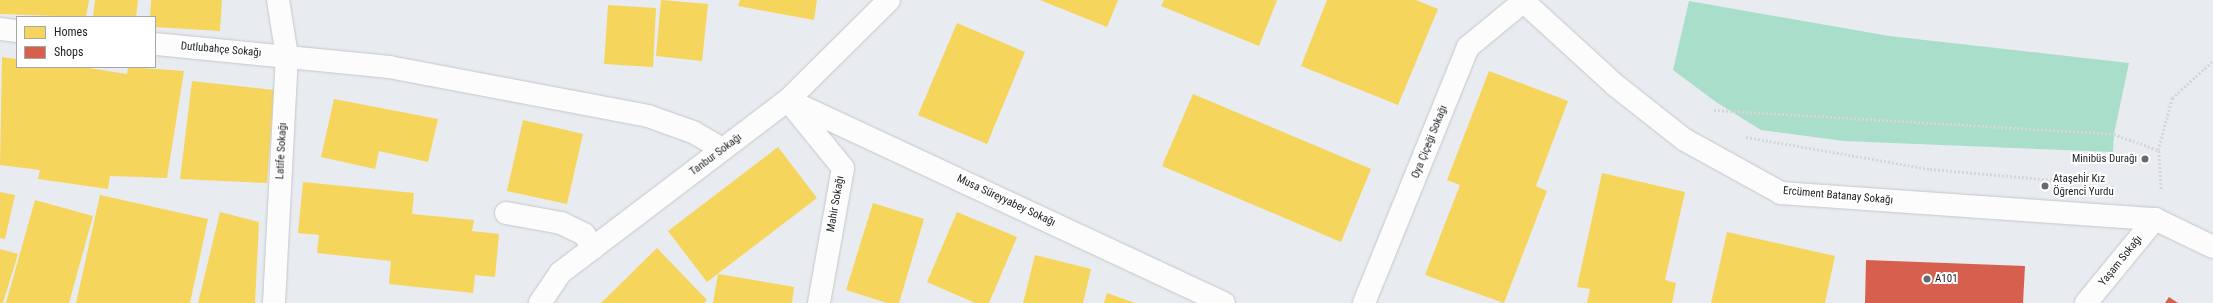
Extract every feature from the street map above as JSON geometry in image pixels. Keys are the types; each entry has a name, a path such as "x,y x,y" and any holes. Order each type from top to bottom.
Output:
{"street":[{"name":"Latife Sokağı","path":"274,303 287,56 278,0"},
{"name":"Tanbur Sokağı","path":"540,303 560,273 788,100 889,0"},
{"name":"Ercüment Batanay Sokağı","path":"1523,1 1615,85 1685,140 1782,193 2155,219 2213,247"},
{"name":"Oya Çiçeği Sokağı","path":"1364,303 1468,47 1523,1"},
{"path":"0,29 16,31"},
{"name":"Dutlubahçe Sokağı","path":"156,44 389,67 648,116 693,132 723,149"},
{"name":"Mahir Sokağı","path":"788,100 843,168 819,303"},
{"name":"Musa Süreyyabey Sokağı","path":"788,100 1224,303"},
{"path":"506,213 562,223 584,234 593,248"},
{"name":"Yaşam Sokağı","path":"2086,303 2155,219"}],"path":[{"path":"2161,189 2158,150 2172,98 2213,61"},
{"path":"1714,110 2114,134 2158,150"},
{"path":"1738,136 1930,169 2056,180"},
{"path":"2154,188 2168,192"}],"green space":[{"path":"1689,1 1889,36 2129,63 2114,134 2113,152 1844,141 1761,130 1716,102 1673,70"}],"building: Homes":[{"path":"0,0 89,0 86,16 0,14"},
{"path":"95,0 138,0 136,16 93,16"},
{"path":"151,0 222,0 220,31 156,27 156,16 150,16"},
{"path":"661,0 708,4 702,61 656,56"},
{"path":"740,0 817,0 814,20 738,6"},
{"path":"1040,0 1118,0 1107,27"},
{"path":"1164,0 1277,0 1259,46 1161,6"},
{"path":"1327,0 1416,0 1438,9 1398,105 1301,66"},
{"path":"608,5 656,8 653,67 604,64"},
{"path":"957,23 1025,52 987,144 918,115"},
{"path":"2,57 16,59 16,68 88,68 127,74 128,68 184,71 167,178 110,176 108,189 38,179 40,170 0,165"},
{"path":"1489,71 1568,101 1536,186 1547,191 1504,303 1425,275 1460,185 1447,180"},
{"path":"192,81 274,90 267,183 180,179"},
{"path":"1193,94 1371,169 1341,242 1162,166"},
{"path":"334,99 438,119 428,162 379,151 375,169 321,157"},
{"path":"523,120 583,134 567,204 507,191"},
{"path":"778,147 817,198 707,282 668,231"},
{"path":"1602,173 1685,192 1665,280 1676,283 1672,303 1587,303 1590,289 1577,287"},
{"path":"303,182 414,193 412,214 474,220 472,231 499,234 495,277 475,275 473,293 389,284 391,261 317,253 319,235 298,233"},
{"path":"0,192 15,195 5,239 0,238"},
{"path":"100,195 208,219 190,303 76,303"},
{"path":"35,200 93,216 69,303 6,303"},
{"path":"873,203 924,219 899,303 887,303 846,290"},
{"path":"220,212 259,222 255,303 198,303"},
{"path":"957,212 1017,237 989,303 975,303 927,282"},
{"path":"1727,232 1835,256 1825,303 1711,303"},
{"path":"657,248 707,300 704,303 601,303"},
{"path":"0,249 18,254 3,303 0,303"},
{"path":"1035,255 1091,269 1083,303 1023,303"},
{"path":"718,274 794,287 792,303 713,303"},
{"path":"1107,293 1135,303 1104,303"}],"building: Shops":[{"path":"1866,260 2025,266 2023,303 1865,303"},
{"path":"2169,297 2178,303 2165,303"}],"place":[{"name":"Minibüs Durağı","path":"2145,159"},
{"name":"Ataşehi̇r Kız Öğrenci̇ Yurdu","path":"2045,186"},
{"name":"A101","path":"1927,279"}]}
